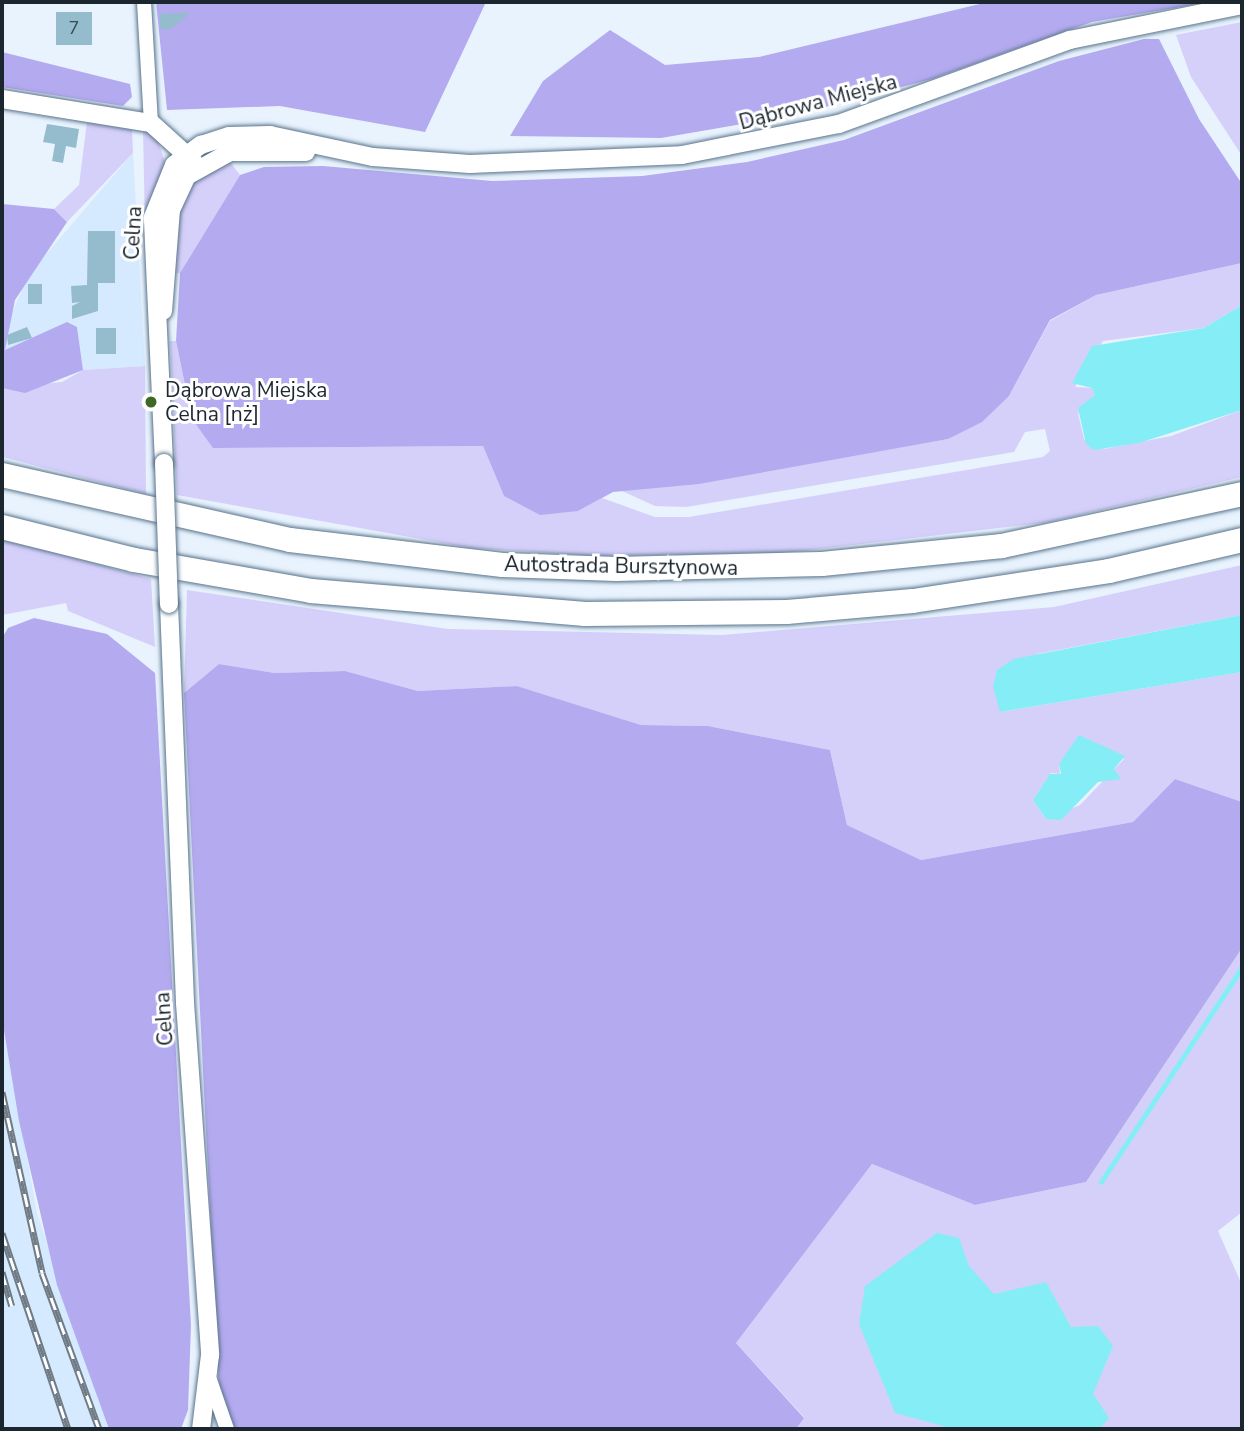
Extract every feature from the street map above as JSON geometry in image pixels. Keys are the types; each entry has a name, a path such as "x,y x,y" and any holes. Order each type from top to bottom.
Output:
{"highway":[{"name":"Autostrada Bursztynowa","path":"2,475 290,540 503,565 616,569 822,564 1002,546 1242,494"},
{"path":"2,527 134,560 311,591 585,614 787,612 912,601 1108,571 1242,540"}],"street":[{"path":"144,2 151,123"},
{"name":"Dąbrowa Miejska","path":"192,159 250,149 351,153 435,163 589,164 744,146 898,106 1070,40 1242,5"},
{"path":"2,99 151,123 192,159"},
{"name":"Celna","path":"192,159 163,182 153,217 160,325 185,1003 210,1380 201,1429"},
{"path":"210,1380 227,1429"}],"shaded area":[{"path":"156,2 486,2 425,132 280,106 167,110"},
{"path":"988,2 1209,2 1092,22 932,79 795,115 661,138 510,136 543,81 610,30 665,65 759,57"},
{"path":"1242,22 1242,156 1191,77 1176,35"},
{"path":"1144,39 1159,39 1199,119 1242,184 1242,263 1096,295 1050,320 1009,396 982,422 948,439 699,484 613,492 578,511 540,515 504,496 483,446 213,448 192,419 176,341 180,273 240,175 264,167 323,166 492,181 642,176 747,162 844,140 1059,61"},
{"path":"2,52 130,84 132,97 123,106 2,87"},
{"path":"87,122 132,129 133,153 67,222 54,209 79,185"},
{"path":"143,129 156,135 165,162 149,205 146,279"},
{"path":"133,153 145,366 83,370 77,327 5,351 3,334 29,274"},
{"path":"227,158 240,175 180,273 173,274 177,219 194,179"},
{"path":"2,204 54,209 67,222 15,300 5,350 67,322 77,327 83,370 25,393 2,388"},
{"path":"1242,263 1242,305 1204,328 1103,341 1075,387 1092,388 1096,396 1078,413 1084,439 1104,449 1171,436 1242,410 1242,477 1049,522 785,553 596,556 471,548 177,495 170,341 176,341 192,419 214,448 483,446 504,496 578,511 602,498 655,517 689,517 1043,457 1050,451 1045,429 1025,432 1014,452 686,507 655,506 622,491 948,439 1009,396 1050,321 1096,295"},
{"path":"145,366 146,494 2,457 2,388 62,382 83,370"},
{"path":"2,538 151,579 155,647 68,611 66,603 2,615"},
{"path":"1242,565 1242,615 1037,654 1000,712 1242,672 1242,802 1175,779 1133,822 921,860 847,825 830,750 708,726 641,725 517,686 418,691 345,671 275,673 219,664 184,693 187,590 448,629 722,635 1054,607","holes":["1084,737 1124,759 1080,805 1046,819 1033,800 1051,773 1060,774 1059,764"]},
{"path":"34,618 107,634 155,673 191,1325 188,1410 181,1429 109,1429 57,1285 19,1121 2,1018 2,638 8,628"},
{"path":"219,664 275,673 345,671 418,691 517,686 641,725 708,726 830,750 847,825 921,860 1133,822 1175,779 1242,802 1242,948 1086,1182 975,1205 872,1164 736,1343 804,1418 796,1429 235,1429 219,1389 184,693"},
{"path":"1242,948 1242,1212 1218,1231 1242,1285 1242,1429 796,1429 804,1417 736,1343 872,1164 975,1205 1086,1182"},
{"path":"2,1018 37,1213 109,1429 2,1429"}],"water":[{"path":"1242,305 1242,410 1139,443 1094,450 1086,444 1078,408 1095,395 1092,388 1072,383 1092,346 1204,328"},
{"path":"1242,615 1242,672 1000,712 993,686 997,670 1014,659"},
{"path":"1079,735 1125,756 1114,769 1121,779 1098,782 1061,820 1046,819 1033,800 1050,774 1061,774 1059,764"},
{"path":"937,1233 959,1238 969,1266 994,1294 1046,1282 1071,1327 1098,1326 1113,1346 1093,1394 1109,1418 1099,1429 954,1429 895,1413 859,1324 865,1286"}],"building":[{"path":"56,12 92,12 92,45 56,45"},
{"path":"191,13 170,29 160,29 160,14"},
{"path":"47,124 79,129 76,148 66,146 63,163 52,161 55,144 43,142"},
{"path":"88,231 115,231 115,283 98,283 98,311 72,319 72,306 80,302 72,303 71,286 87,285"},
{"path":"28,284 42,284 42,304 28,304"},
{"path":"27,327 32,338 8,345 7,335"},
{"path":"96,328 116,328 116,354 96,354"}],"waterway":[{"path":"1101,1182 1242,967"}],"railway":[{"path":"2,1092 42,1273 99,1429"},
{"path":"2,1233 68,1429"},
{"path":"2,1272 12,1306"}],"place":[{"name":"Dąbrowa Miejska Celna [nż]","path":"151,402"}]}
